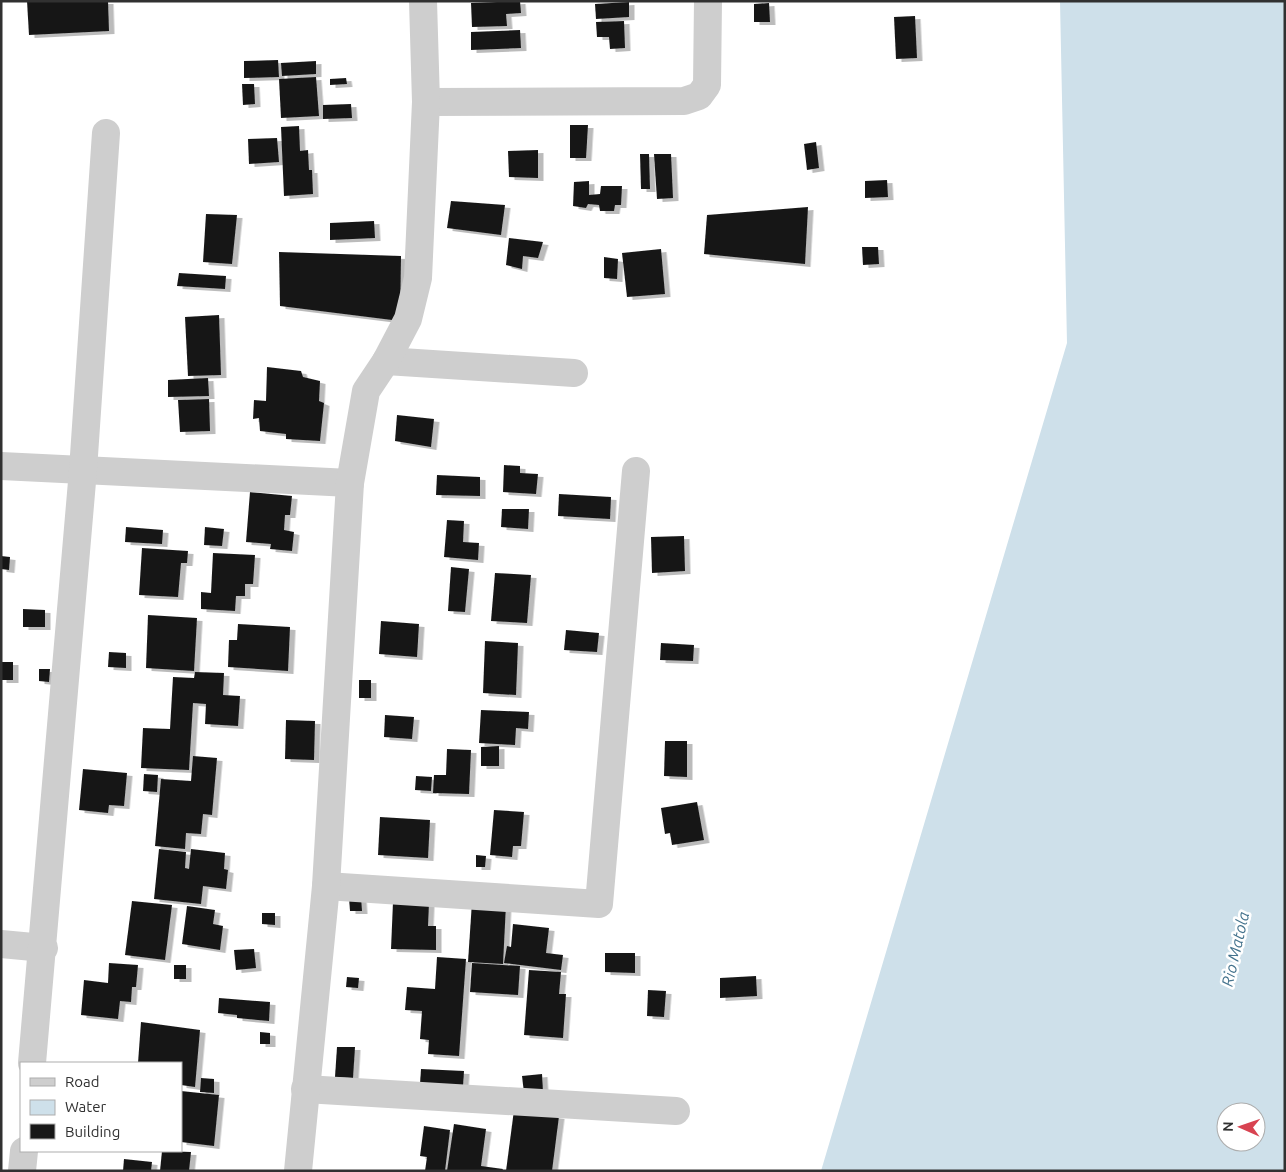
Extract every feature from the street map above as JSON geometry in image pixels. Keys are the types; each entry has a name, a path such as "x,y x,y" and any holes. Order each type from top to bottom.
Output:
{"street":[{"path":"298,1171 326,886 350,483 366,391 386,361 408,319 418,278 426,102 423,1"},
{"path":"426,102 684,101 699,96 707,85 708,1"},
{"path":"32,1062 44,948 83,470 106,133"},
{"path":"386,361 574,373"},
{"path":"1,466 350,483"},
{"path":"326,886 598,904 636,471"},
{"path":"1,944 44,948"},
{"path":"305,1089 676,1111"},
{"path":"22,1171 24,1152"}],"water":[{"name":"Rio Matola","path":"1060,1 1285,1 1285,1171 821,1171 1067,343"}],"building":[{"path":"27,1 108,1 109,31 29,35"},
{"path":"520,1 521,13 506,14 507,26 472,27 471,3"},
{"path":"629,2 629,17 596,19 595,4"},
{"path":"769,3 770,22 754,22 754,4"},
{"path":"915,16 917,58 896,59 894,17"},
{"path":"624,21 625,48 610,49 609,37 597,37 596,22"},
{"path":"520,30 521,48 471,50 471,32"},
{"path":"278,60 279,77 244,78 244,61"},
{"path":"316,61 316,74 282,76 281,63"},
{"path":"316,77 319,116 281,118 279,79"},
{"path":"346,78 347,84 330,85 330,79"},
{"path":"242,84 254,84 255,104 243,105"},
{"path":"351,104 352,118 323,119 323,105"},
{"path":"570,125 588,125 586,158 570,158"},
{"path":"299,126 300,151 308,150 309,170 312,170 313,194 284,196 281,127"},
{"path":"277,138 279,162 249,164 248,139"},
{"path":"816,142 819,168 807,170 804,144"},
{"path":"538,150 538,178 509,177 508,151"},
{"path":"640,154 649,154 650,189 641,189"},
{"path":"654,154 671,154 673,198 657,199"},
{"path":"887,180 888,197 865,198 865,181"},
{"path":"589,181 589,195 600,194 601,186 622,186 621,205 615,205 614,211 600,211 599,205 588,204 586,208 573,206 574,182"},
{"path":"451,201 505,205 501,235 447,228"},
{"path":"808,207 805,264 704,254 707,215"},
{"path":"206,214 237,215 232,264 203,262"},
{"path":"374,221 375,238 330,240 330,223"},
{"path":"509,238 543,242 538,258 523,256 522,269 506,265"},
{"path":"862,247 878,247 879,264 863,265"},
{"path":"661,249 665,294 627,297 622,253"},
{"path":"279,252 401,256 400,321 280,306"},
{"path":"604,257 618,259 617,279 604,278"},
{"path":"179,273 226,276 225,289 177,286"},
{"path":"219,315 221,375 188,376 185,317"},
{"path":"267,367 301,371 303,377 320,381 319,401 324,403 320,441 286,439 286,434 260,431 259,418 253,419 254,400 266,401"},
{"path":"208,378 209,396 168,397 168,380"},
{"path":"209,399 210,431 180,432 178,400"},
{"path":"397,415 434,419 431,447 395,441"},
{"path":"504,465 520,466 520,473 538,474 536,494 503,492"},
{"path":"437,475 480,477 480,496 436,495"},
{"path":"250,492 292,496 290,515 285,515 284,530 294,532 292,551 270,549 271,544 246,542"},
{"path":"559,494 611,497 610,519 558,516"},
{"path":"502,509 529,509 528,529 501,527"},
{"path":"447,520 464,521 463,542 479,543 478,560 444,557"},
{"path":"126,527 163,530 162,544 125,542"},
{"path":"205,527 224,529 222,546 204,545"},
{"path":"684,536 685,571 652,573 651,537"},
{"path":"142,548 188,551 187,563 181,563 178,597 139,595"},
{"path":"213,553 255,555 253,584 245,584 245,596 236,596 235,611 201,609 201,592 211,593"},
{"path":"1,556 10,557 9,570 1,569"},
{"path":"451,567 469,569 465,612 448,611"},
{"path":"495,573 531,575 527,623 491,621"},
{"path":"23,609 45,610 45,627 23,627"},
{"path":"148,615 197,618 194,671 146,668"},
{"path":"381,621 419,624 417,657 379,654"},
{"path":"238,624 290,627 288,671 228,667 229,640 237,640"},
{"path":"566,630 599,633 597,652 564,650"},
{"path":"485,641 518,643 516,695 483,693"},
{"path":"661,643 694,645 693,661 660,660"},
{"path":"109,652 126,653 126,668 108,667"},
{"path":"1,662 13,662 13,680 1,680"},
{"path":"39,669 50,669 49,682 39,681"},
{"path":"195,672 224,673 223,695 240,696 238,726 205,724 206,704 193,703 189,770 141,768 143,728 170,729 173,677 194,678"},
{"path":"359,680 371,680 371,698 359,698"},
{"path":"481,710 529,712 528,729 516,728 515,745 479,743"},
{"path":"385,715 414,717 412,739 384,737"},
{"path":"286,720 315,721 314,760 285,759"},
{"path":"665,741 687,741 687,777 664,776"},
{"path":"499,746 499,766 481,766 481,747"},
{"path":"447,749 471,750 469,794 433,793 434,775 446,775"},
{"path":"193,756 217,758 212,815 203,814 201,834 186,833 185,849 155,846 161,779 191,781"},
{"path":"83,769 127,773 124,806 109,805 108,813 79,810"},
{"path":"144,774 158,775 157,792 143,791"},
{"path":"416,776 432,777 431,791 415,790"},
{"path":"697,802 704,840 672,845 670,833 665,834 661,808"},
{"path":"494,810 524,812 521,846 513,846 512,857 490,855"},
{"path":"380,817 430,820 428,858 378,855"},
{"path":"159,849 186,852 185,868 189,869 191,849 225,853 224,869 228,870 226,889 203,886 201,904 154,899"},
{"path":"476,855 486,856 485,867 476,867"},
{"path":"361,897 362,911 350,911 349,898"},
{"path":"132,901 172,905 165,960 125,955"},
{"path":"393,902 429,903 428,926 436,926 436,950 391,949"},
{"path":"472,902 506,904 503,964 468,962"},
{"path":"187,906 215,910 213,924 223,926 220,950 182,944"},
{"path":"262,913 275,913 275,925 262,924"},
{"path":"513,924 549,928 546,953 563,955 561,970 504,963 507,946 511,947"},
{"path":"254,949 256,968 236,970 234,950"},
{"path":"605,953 635,953 635,973 605,972"},
{"path":"437,957 466,959 459,1056 428,1054 429,1040 420,1039 422,1011 405,1010 407,987 435,989"},
{"path":"109,963 138,965 136,987 132,987 131,1002 120,1001 118,1019 81,1015 84,980 108,983"},
{"path":"472,963 520,966 518,995 470,992"},
{"path":"174,965 186,965 186,979 174,979"},
{"path":"529,970 561,972 559,994 566,994 563,1038 524,1035"},
{"path":"756,976 757,996 720,998 720,978"},
{"path":"347,977 359,978 358,988 346,987"},
{"path":"648,990 666,991 664,1017 647,1016"},
{"path":"219,998 270,1002 269,1021 237,1018 237,1015 218,1013"},
{"path":"141,1022 200,1030 195,1087 182,1085 182,1062 138,1062"},
{"path":"260,1032 270,1033 270,1044 260,1044"},
{"path":"337,1047 355,1047 353,1078 335,1077"},
{"path":"421,1069 464,1071 463,1086 420,1084"},
{"path":"542,1074 543,1092 524,1093 522,1076"},
{"path":"201,1078 214,1079 214,1093 200,1092"},
{"path":"182,1091 219,1095 214,1146 182,1142"},
{"path":"514,1110 559,1116 552,1171 506,1171"},
{"path":"454,1124 486,1129 481,1166 503,1169 502,1171 447,1171"},
{"path":"424,1126 450,1130 445,1171 425,1171 427,1157 420,1156"},
{"path":"162,1152 191,1152 189,1171 160,1171"},
{"path":"124,1159 152,1162 151,1171 123,1171"}]}
